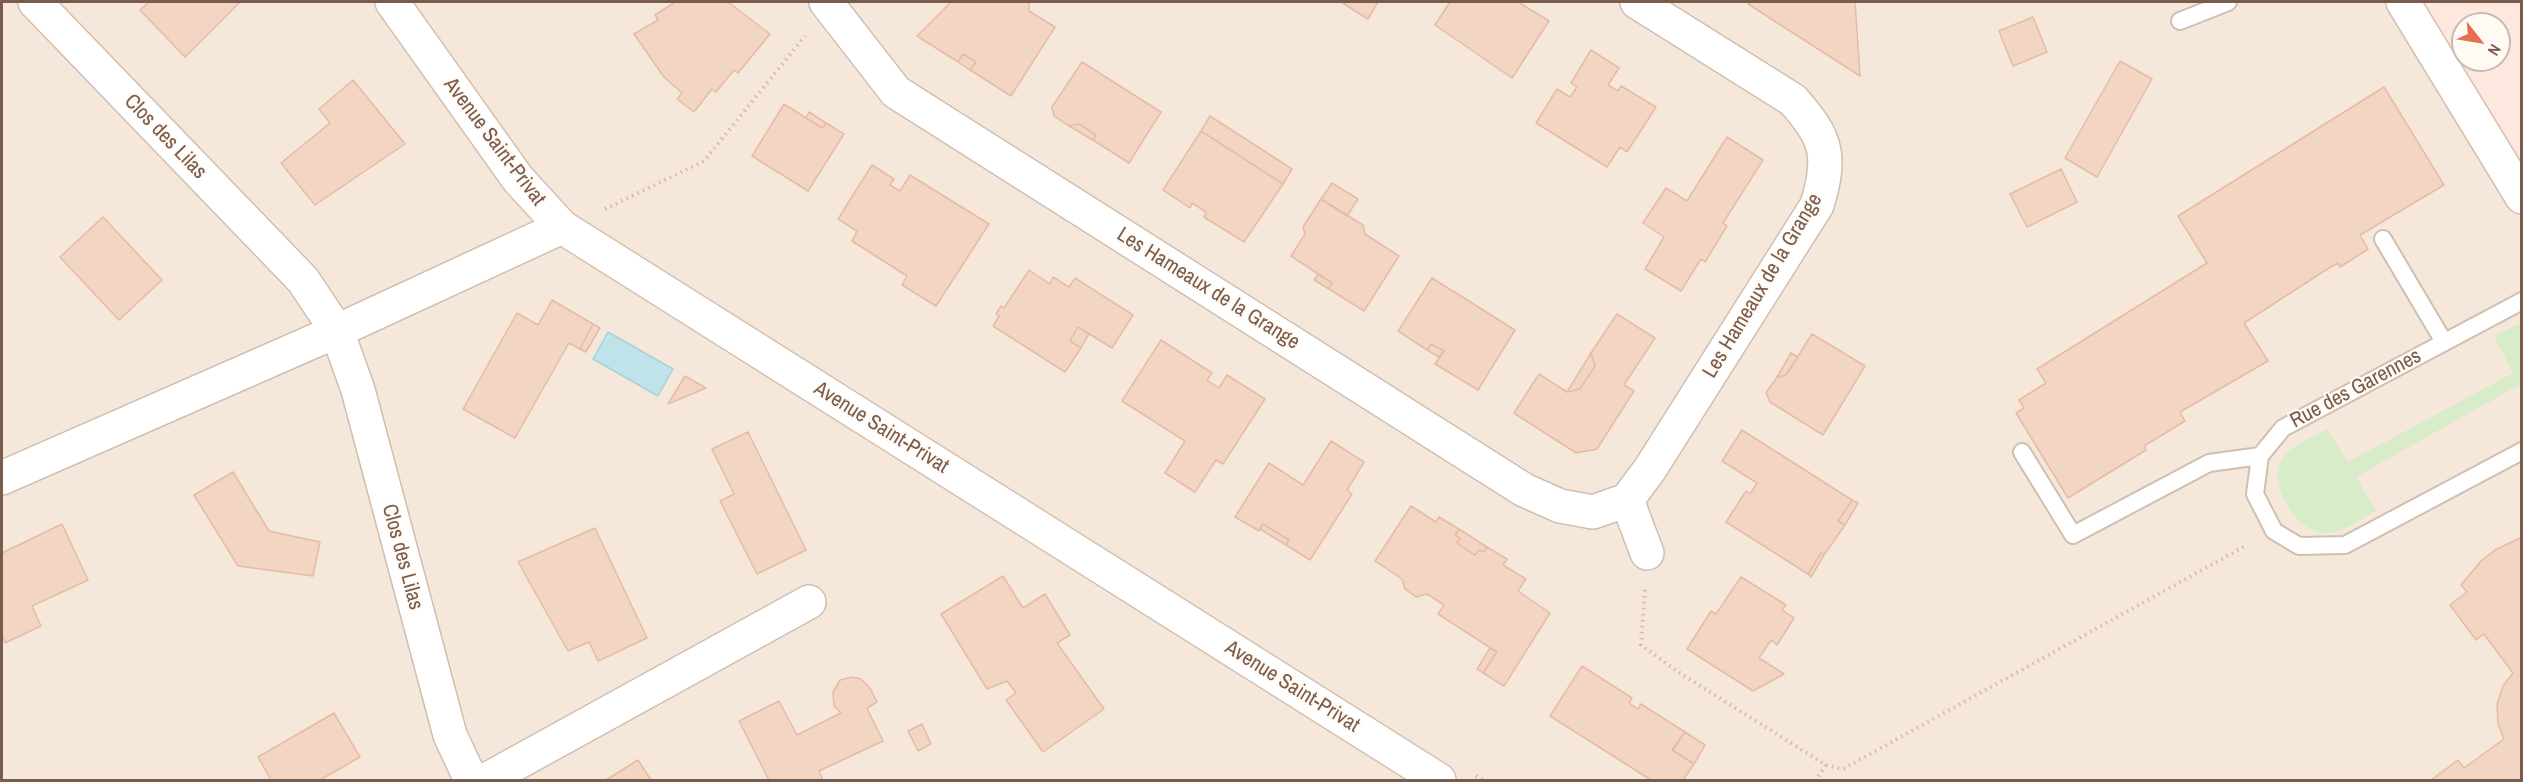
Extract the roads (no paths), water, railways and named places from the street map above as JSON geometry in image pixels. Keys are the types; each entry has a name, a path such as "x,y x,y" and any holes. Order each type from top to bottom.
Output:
{"street":[{"name":"Clos des Lilas","path":"35,2 303,280 337,331 358,390 450,735 471,780"},
{"name":"Avenue Saint-Privat","path":"392,2 518,180 562,227 1439,780"},
{"name":"Les Hameaux de la Grange","path":"829,6 896,92 1524,490 1560,506 1593,512 1627,500 1650,469 1817,205 1826,176 1825,147 1812,121 1794,100 1637,2"},
{"path":"2403,2 2522,196"},
{"path":"2,478 337,331 562,227"},
{"path":"1627,500 1647,553"},
{"path":"486,780 808,602"}],"lane":[{"path":"2180,21 2228,2"},
{"path":"2383,239 2444,342"},
{"name":"Rue des Garennes","path":"2260,456 2283,428 2522,301"},
{"path":"2022,452 2073,535 2209,463 2260,456 2255,494 2274,531 2299,546 2345,545 2522,451"}],"water":[{"path":"608,332 673,369 658,396 593,359"}]}
